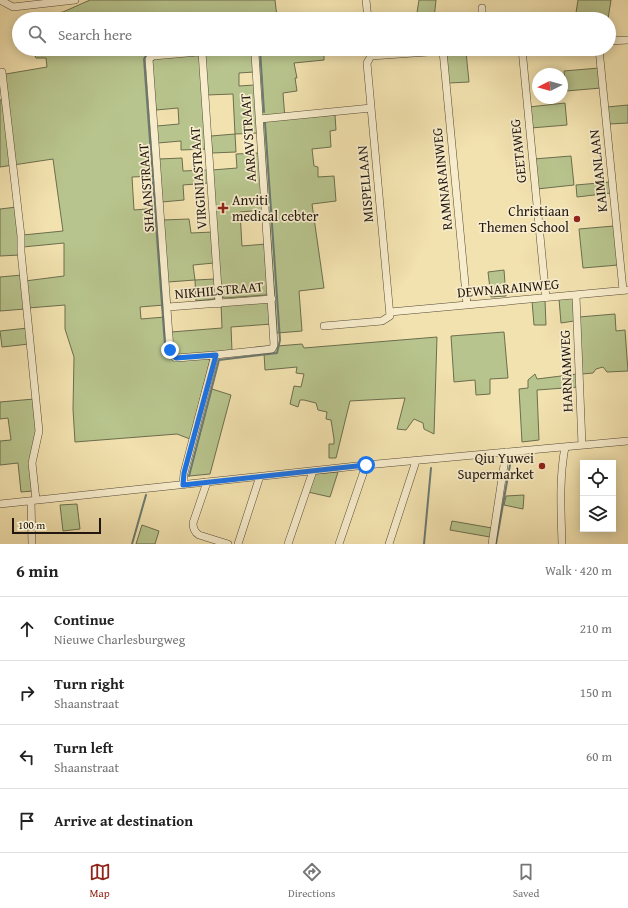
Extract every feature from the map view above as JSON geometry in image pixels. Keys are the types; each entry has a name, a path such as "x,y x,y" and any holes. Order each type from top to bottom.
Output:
{"street":[{"path":"0,0 13,7 75,0"},
{"path":"366,0 367,12"},
{"path":"616,41 628,40"},
{"name":"SHAANSTRAAT","path":"153,56 150,59 170,350 176,358 272,349 274,345"},
{"name":"VIRGINIASTRAAT","path":"202,56 219,304"},
{"name":"AARAVSTRAAT","path":"255,56 274,345"},
{"name":"MISPELLAAN","path":"369,56 367,62 390,312"},
{"name":"RAMNARAINWEG","path":"443,56 467,305"},
{"name":"GEETAWEG","path":"523,56 546,298"},
{"name":"KAIMANLAAN","path":"600,56 625,290"},
{"path":"1,72 21,236 21,252 39,431 32,463 32,544"},
{"path":"260,118 371,108"},
{"name":"DEWNARAINWEG","path":"390,312 576,296 625,290"},
{"name":"HARNAMWEG","path":"576,296 582,445"},
{"name":"NIKHILSTRAAT","path":"168,307 272,299"},
{"path":"324,326 382,321 390,316 390,312"},
{"path":"183,485 184,473 216,355"},
{"path":"0,504 366,465 628,441"},
{"path":"562,544 561,474 565,447"},
{"path":"492,544 506,452"},
{"path":"389,544 416,461"},
{"path":"339,544 366,465"},
{"path":"288,544 313,471"},
{"path":"238,544 260,476"},
{"path":"207,482 193,523 193,528 196,533 228,544"}],"green space":[{"path":"90,0 275,0 276,12 63,12"},
{"path":"419,0 436,0 435,12 417,12"},
{"path":"578,0 611,0 609,12 576,12"},
{"path":"35,56 150,56 155,176 132,177 134,210 158,208 164,305 140,307 141,319 165,317 167,352 169,358 177,360 207,358 210,360 190,439 177,434 75,442 73,409 74,357 65,329 65,305 28,308 25,281 64,276 64,243 23,247 23,235 63,231 53,159 0,167 0,100 2,99 0,75 47,67 46,58 36,58"},
{"path":"199,56 201,58 206,149 181,150 181,141 158,143 157,126 179,124 178,108 156,110 151,63 156,58"},
{"path":"205,56 252,56 254,72 239,73 239,86 254,85 258,133 235,134 233,94 207,95"},
{"path":"258,56 324,56 324,60 294,63 297,78 295,78 297,91 283,93 285,119 335,115 336,130 330,131 331,147 312,149 314,166 318,167 318,177 334,176 336,201 312,204 324,288 299,291 302,331 277,333"},
{"path":"446,56 466,56 469,82 449,83 445,58"},
{"path":"599,68 601,88 568,91 568,71"},
{"path":"565,104 567,125 531,128 529,107"},
{"path":"628,105 628,123 609,124 607,107"},
{"path":"235,134 236,152 212,153 211,136"},
{"path":"259,153 264,210 240,212 242,246 266,244 268,293 265,295 225,298 222,297 221,293 212,170 237,168 236,154"},
{"path":"571,156 574,185 537,189 534,159"},
{"path":"182,158 183,171 207,170 208,183 183,185 184,200 162,202 159,159"},
{"path":"610,182 611,193 577,197 576,185"},
{"path":"17,207 20,255 0,256 0,209"},
{"path":"189,219 191,233 213,232 214,263 193,265 195,280 168,282 163,220"},
{"path":"614,226 618,265 583,268 579,229"},
{"path":"504,270 506,296 491,297 488,272"},
{"path":"22,275 25,309 0,311 0,277"},
{"path":"215,279 216,297 214,299 196,301 195,280"},
{"path":"572,298 574,300 574,321 561,323 559,299"},
{"path":"545,300 546,325 534,325 532,301"},
{"path":"269,301 272,324 231,327 232,351 178,355 174,354 171,332 222,328 221,303"},
{"path":"615,314 616,331 625,330 628,371 607,372 603,367 596,369 593,373 582,374 579,317"},
{"path":"28,328 29,344 2,347 0,331"},
{"path":"504,332 508,378 490,379 490,394 476,395 475,380 454,382 451,336"},
{"path":"437,337 434,434 424,429 423,423 414,419 406,430 397,429 405,398 350,401 336,458 329,458 329,444 334,444 334,439 331,420 326,419 327,412 318,410 316,403 304,400 300,400 298,407 290,404 294,386 301,387 304,374 296,373 297,367 265,370 264,353 277,346 302,344 304,348"},
{"path":"535,374 537,379 577,374 578,387 537,390 539,440 522,442 519,389 528,388 528,380"},
{"path":"212,389 231,395 210,474 189,476"},
{"path":"34,399 37,433 33,491 21,492 18,463 0,465 0,441 11,440 8,418 0,419 0,402"},
{"path":"338,472 330,497 308,492 314,474"},
{"path":"524,495 523,509 504,505 506,496"},
{"path":"77,504 80,529 63,531 60,505"},
{"path":"452,521 492,528 490,537 450,530"},
{"path":"142,525 159,531 155,544 136,544"}],"waterway":[{"path":"146,56 144,59 165,346"},
{"path":"260,56 264,112"},
{"path":"189,476 219,360 277,353 280,340 265,123"},
{"path":"496,544 511,459"},
{"path":"424,544 431,468"},
{"path":"132,544 146,495"}],"place":[{"name":"Anviti medical cebter","path":"223,208"},
{"name":"Christiaan Themen School","path":"577,219"},
{"name":"Qiu Yuwei Supermarket","path":"542,466"}],"route":[{"path":"170,350 176,358 216,355 184,473 183,485 366,465"}]}
